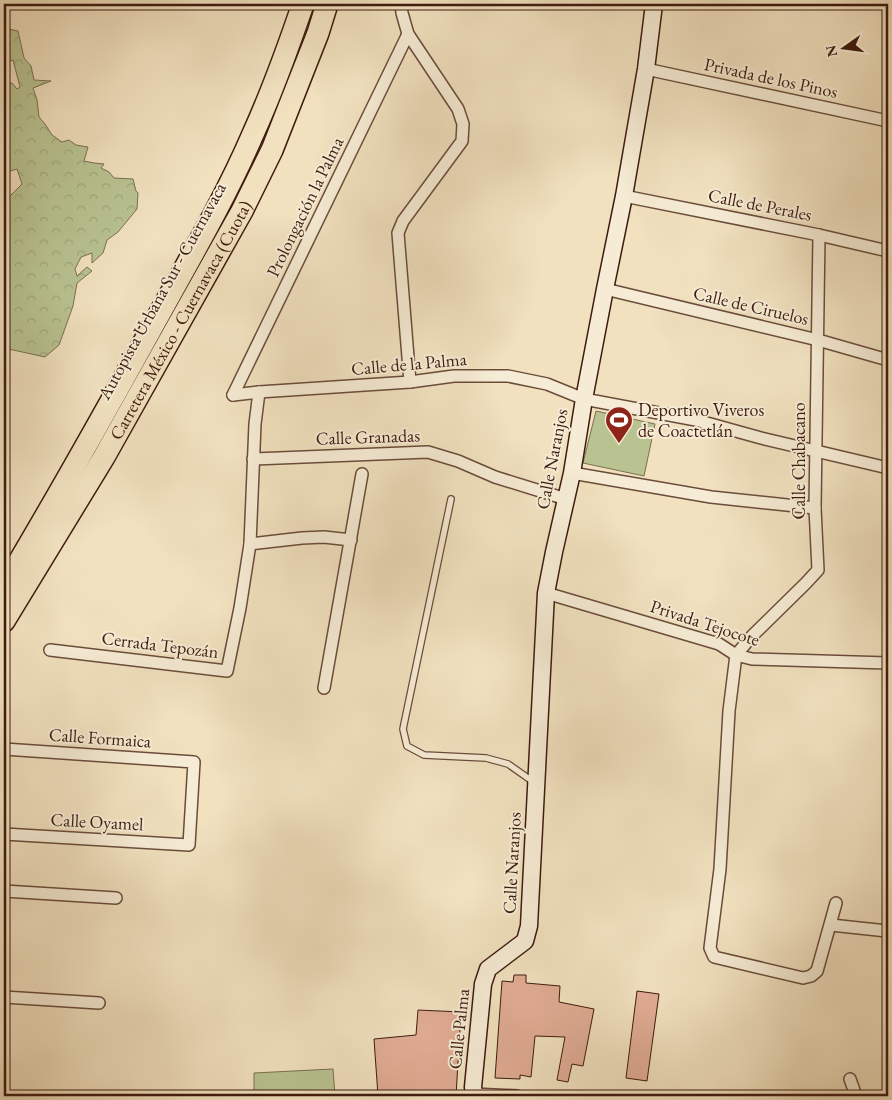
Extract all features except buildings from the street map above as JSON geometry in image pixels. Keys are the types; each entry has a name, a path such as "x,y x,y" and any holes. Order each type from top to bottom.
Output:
{"highway":[{"name":"Autopista Urbana Sur - Cuernavaca","path":"4,568 126,359 257,115 302,4"},
{"name":"Carretera México - Cuernavaca (Cuota)","path":"4,587 131,366 220,203 253,134 284,59 302,4"},
{"name":"Autopista Urbana Sur - Cuernavaca","path":"4,613 230,226 274,136 301,68 323,4"},
{"name":"Carretera México - Cuernavaca (Cuota)","path":"4,621 104,457 242,211 272,150 318,33 327,4"}],"street":[{"path":"401,4 408,34 458,109 463,124 462,141 404,221 398,233 410,382"},
{"name":"Calle Naranjos","path":"530,926 546,593 572,473 584,399 624,196 646,69 654,4"},
{"name":"Prolongación la Palma","path":"233,395 408,34"},
{"name":"Privada de los Pinos","path":"646,69 888,121"},
{"name":"Calle de Perales","path":"624,196 888,250"},
{"name":"Calle Chabacano","path":"736,655 752,636 818,570 815,451 819,235"},
{"name":"Calle de Ciruelos","path":"605,289 818,340 888,360"},
{"name":"Calle de la Palma","path":"233,395 410,382 454,376 508,376 548,384 584,399"},
{"name":"Cerrada Tepozán","path":"50,650 227,671 240,608 250,544 255,424 259,392"},
{"path":"584,399 696,420 761,438 888,468"},
{"name":"Calle Granadas","path":"253,459 428,452 458,461 496,477 566,499"},
{"path":"572,473 711,497 815,508"},
{"path":"324,688 362,474"},
{"path":"250,544 324,537 351,540"},
{"name":"Privada Tejocote","path":"546,593 719,644 736,655 752,659 888,663"},
{"path":"736,655 729,711 720,869 710,948 714,957 803,978 811,976 817,972 836,903"},
{"name":"Calle Formaica","path":"4,749 194,762 188,846"},
{"name":"Calle Oyamel","path":"4,834 188,846"},
{"path":"4,891 116,898"},
{"path":"830,925 887,931"},
{"name":"Calle Palma","path":"474,1095 483,984 488,969 525,941 530,926"},
{"path":"4,998 99,1003"},
{"path":"850,1079 856,1096"},
{"path":"474,1095 517,1096"}],"lane":[{"path":"451,499 403,729 407,746 424,755 486,758 508,764 536,785"}],"green space":[{"path":"4,28 18,31 24,58 31,66 34,80 51,81 33,88 39,117 52,135 62,142 69,140 76,145 88,147 84,161 104,164 101,168 109,172 114,178 133,179 138,193 137,209 118,232 107,240 103,253 92,263 92,253 81,257 75,269 77,276 87,267 92,271 77,283 73,306 59,345 45,357 4,348 4,202 22,184 17,169 4,173 4,86 12,83 17,89 20,87 13,60 4,63"},
{"name":"Deportivo Viveros de Coactetlán","path":"596,411 655,424 644,476 583,463"},
{"path":"333,1069 335,1096 254,1096 254,1073"}],"place":[{"name":"Deportivo Viveros de Coactetlán","path":"619,444"}]}
